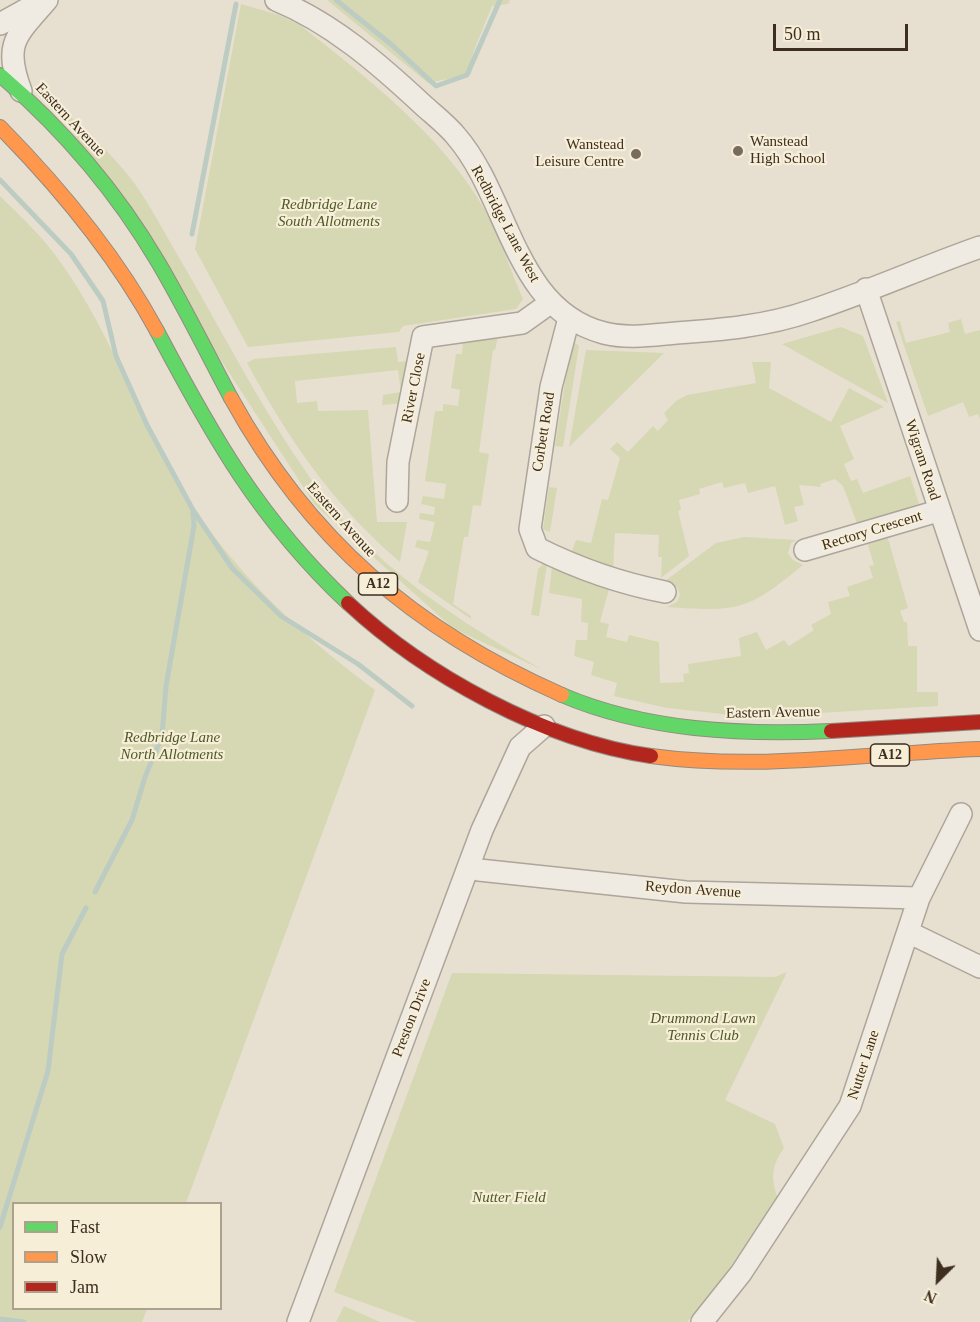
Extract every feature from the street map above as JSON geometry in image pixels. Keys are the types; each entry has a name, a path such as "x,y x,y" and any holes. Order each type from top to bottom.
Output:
{"highway":[{"name":"Eastern Avenue","path":"0,75 67,137 124,211 157,260 249,428 303,505 358,565 398,600 438,630 495,664 554,692 649,722 734,731 980,722"},
{"name":"A12","path":"0,127 48,175 117,266 148,315 220,448 274,525 363,615 406,650 461,685 544,726 580,739 641,754 690,762 800,762 916,767"},
{"name":"A12","path":"800,762 980,749"}],"street":[{"path":"0,24 45,0"},
{"path":"22,93 13,70 12,48 22,29 45,0"},
{"name":"Redbridge Lane West","path":"276,0 298,9 343,37 407,90 457,136 482,176 533,281 550,303 569,318 603,333 635,336 753,326 809,311 980,246"},
{"name":"Wigram Road","path":"866,289 938,511 980,630"},
{"name":"River Close","path":"397,501 398,462 423,337 522,323 550,303"},
{"name":"Corbett Road","path":"569,318 551,387 530,529 537,548 571,565 602,576 665,592"},
{"name":"Rectory Crescent","path":"805,550 938,511"},
{"name":"Preston Drive","path":"298,1322 469,866 510,765 524,742 544,726"},
{"name":"Nutter Lane","path":"702,1322 741,1273 850,1106 920,898 961,814"},
{"name":"Reydon Avenue","path":"469,866 479,870 686,892 920,898"},
{"path":"908,932 980,968"}],"green space":[{"path":"327,0 510,0 508,4 492,6 473,53 471,74 428,83"},
{"name":"Redbridge Lane South Allotments","path":"241,4 279,15 300,25 377,87 425,132 467,182 485,210 523,299 516,309 403,326 399,332 248,347 195,249"},
{"path":"52,100 104,148 139,190 285,441 347,525 371,549 424,594 541,669 454,629 315,505"},
{"name":"Redbridge Lane North Allotments","path":"0,196 43,240 73,281 104,334 172,472 213,535 262,592 289,618 316,643 375,690 186,1202 12,1202 12,1310 147,1310 142,1322 0,1322"},
{"path":"961,319 965,334 980,330 980,419 978,414 969,417 963,402 928,416 896,322 900,321 906,343 950,332 948,323"},
{"path":"841,327 863,336 888,403 782,344"},
{"path":"506,334 506,338 498,337 495,350 493,350 479,452 489,454 481,506 473,505 468,537 464,537 453,604 471,616 471,619 418,582 429,551 415,547 417,540 430,542 435,522 419,519 420,513 434,515 435,507 421,504 423,496 444,499 446,484 425,481 435,411 443,411 443,404 458,406 460,390 451,388 456,354 462,354 463,339"},
{"path":"574,342 579,346 563,447 555,446 570,350"},
{"path":"396,347 398,362 410,361 405,403 382,405 383,395 401,392 398,370 295,381 297,403 317,401 318,411 368,410 377,522 407,522 400,562 354,518 314,470 279,419 247,363 254,359"},
{"path":"586,350 664,353 569,447"},
{"path":"752,362 771,362 769,388 831,422 849,388 884,407 840,426 854,459 844,464 851,481 857,479 863,493 910,476 920,507 858,526 843,486 835,479 820,484 821,487 799,485 804,505 794,507 798,521 785,525 775,486 748,493 745,483 724,488 722,482 699,489 700,494 679,500 681,510 678,511 689,556 661,578 662,557 658,557 659,535 615,533 613,570 571,554 576,540 591,543 602,499 608,500 620,458 610,449 617,442 628,452 653,426 658,431 668,420 664,413 676,401 687,395 756,383"},
{"path":"549,487 557,488 550,532 543,529"},
{"path":"887,535 908,608 900,611 904,622 907,622 908,646 917,646 917,692 938,692 938,706 751,717 667,708 614,696 617,683 591,675 594,662 574,656 576,640 587,640 588,623 581,622 582,599 549,593 552,567 609,589 600,622 609,624 606,637 627,642 629,635 659,642 660,683 684,682 683,674 689,673 688,664 741,656 739,638 757,632 766,650 784,640 789,646 814,630 811,625 831,614 828,602 850,596 847,587 873,578 869,566 874,565 867,542"},
{"path":"744,537 797,540 791,543 788,553 793,560 803,565 768,592 741,605 711,609 667,607 677,602 680,594 677,587 665,581 716,543"},
{"path":"543,564 547,564 539,616 531,615 538,569"},
{"name":"Nutter Field","path":"787,972 725,1100 775,1124 784,1148 774,1173 774,1185 778,1199 704,1304 687,1322 417,1322 334,1292 452,973 775,977"},
{"path":"344,1306 380,1322 336,1322"}],"waterway":[{"path":"336,0 392,45 436,86 467,75 500,0"},
{"path":"192,234 236,4"},
{"path":"0,180 71,254 103,301 116,356 147,425 193,510 232,568 281,616 358,664 412,706"},
{"path":"95,892 132,820 145,777 162,736 166,686 194,526 193,512"},
{"path":"0,1227 48,1071 62,954 86,908"},
{"path":"0,1319 24,1322"}],"traffic: fast":[{"path":"0,75 67,139 124,210 168,279 231,398"},
{"path":"157,331 198,406 263,508 288,540 348,603"},
{"path":"562,695 627,716 695,728 763,732 831,731"}],"traffic: slow":[{"path":"0,127 86,223 124,276 157,331"},
{"path":"231,398 262,449 295,495 331,537 371,575 413,610 459,641 562,695"},
{"path":"651,756 733,762 816,760 980,749"}],"traffic: jam":[{"path":"348,603 413,655 489,701 570,736 611,748 651,756"},
{"path":"831,731 980,722"}],"place":[{"name":"Wanstead High School","path":"738,151"},
{"name":"Wanstead Leisure Centre","path":"636,154"}],"park label":[{"name":"Drummond Lawn Tennis Club","path":"703,1028"}]}
